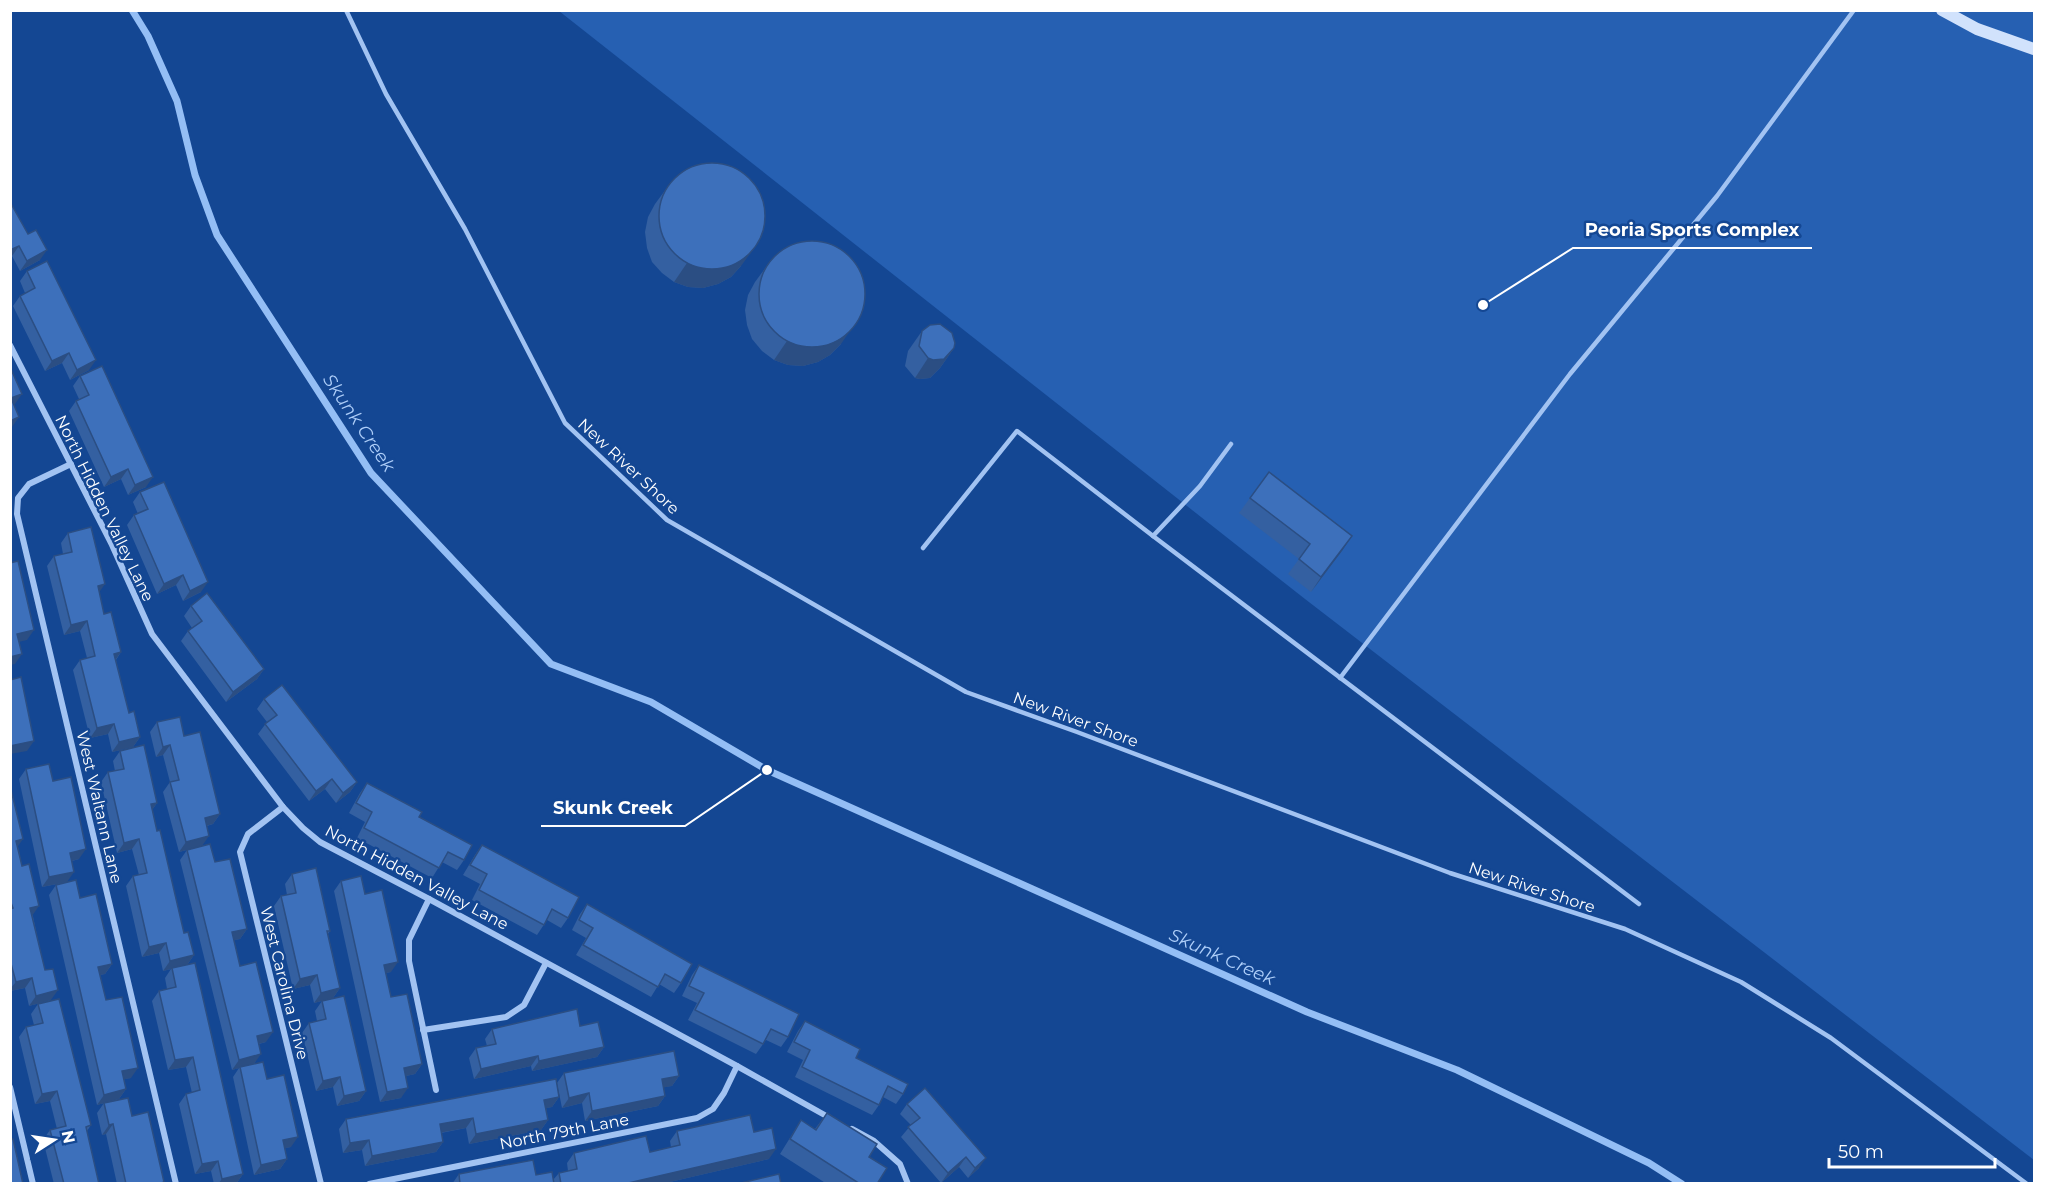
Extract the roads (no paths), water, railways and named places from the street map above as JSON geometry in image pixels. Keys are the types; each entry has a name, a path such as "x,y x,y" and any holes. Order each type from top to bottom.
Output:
{"street":[{"path":"1942,10 1977,29 2034,49"},
{"name":"North Hidden Valley Lane","path":"10,345 127,576 139,609 152,634 284,807 303,828 320,842 836,1121"},
{"name":"West Waltann Lane","path":"71,464 29,484 18,498 17,514 176,1184"},
{"name":"West Carolina Drive","path":"284,807 248,834 240,852 321,1184"},
{"path":"429,899 409,940 409,961 436,1090"},
{"path":"423,1030 506,1017 524,1005 546,963"},
{"name":"North 79th Lane","path":"369,1184 697,1118 713,1109 724,1094 737,1066"},
{"path":"10,1087 33,1184"},
{"path":"846,1126 874,1141 900,1164 908,1184"}],"lane":[{"name":"New River Shore","path":"346,10 386,94 465,229 565,423 667,520 966,692 1450,873 1625,929 1741,982 1831,1038 2027,1184"},
{"path":"1340,678 1570,374 1717,196 1854,10"},
{"path":"922,548 1017,431 1639,904"},
{"path":"1153,536 1200,486 1231,444"}],"waterway":[{"name":"Skunk Creek","path":"132,10 148,36 177,101 195,175 217,235 371,473 551,664 651,702 767,770 1307,1012 1457,1070 1649,1163 1682,1184"}],"place":[{"name":"Peoria Sports Complex","path":"1483,305"},
{"name":"Skunk Creek","path":"767,770"}]}
